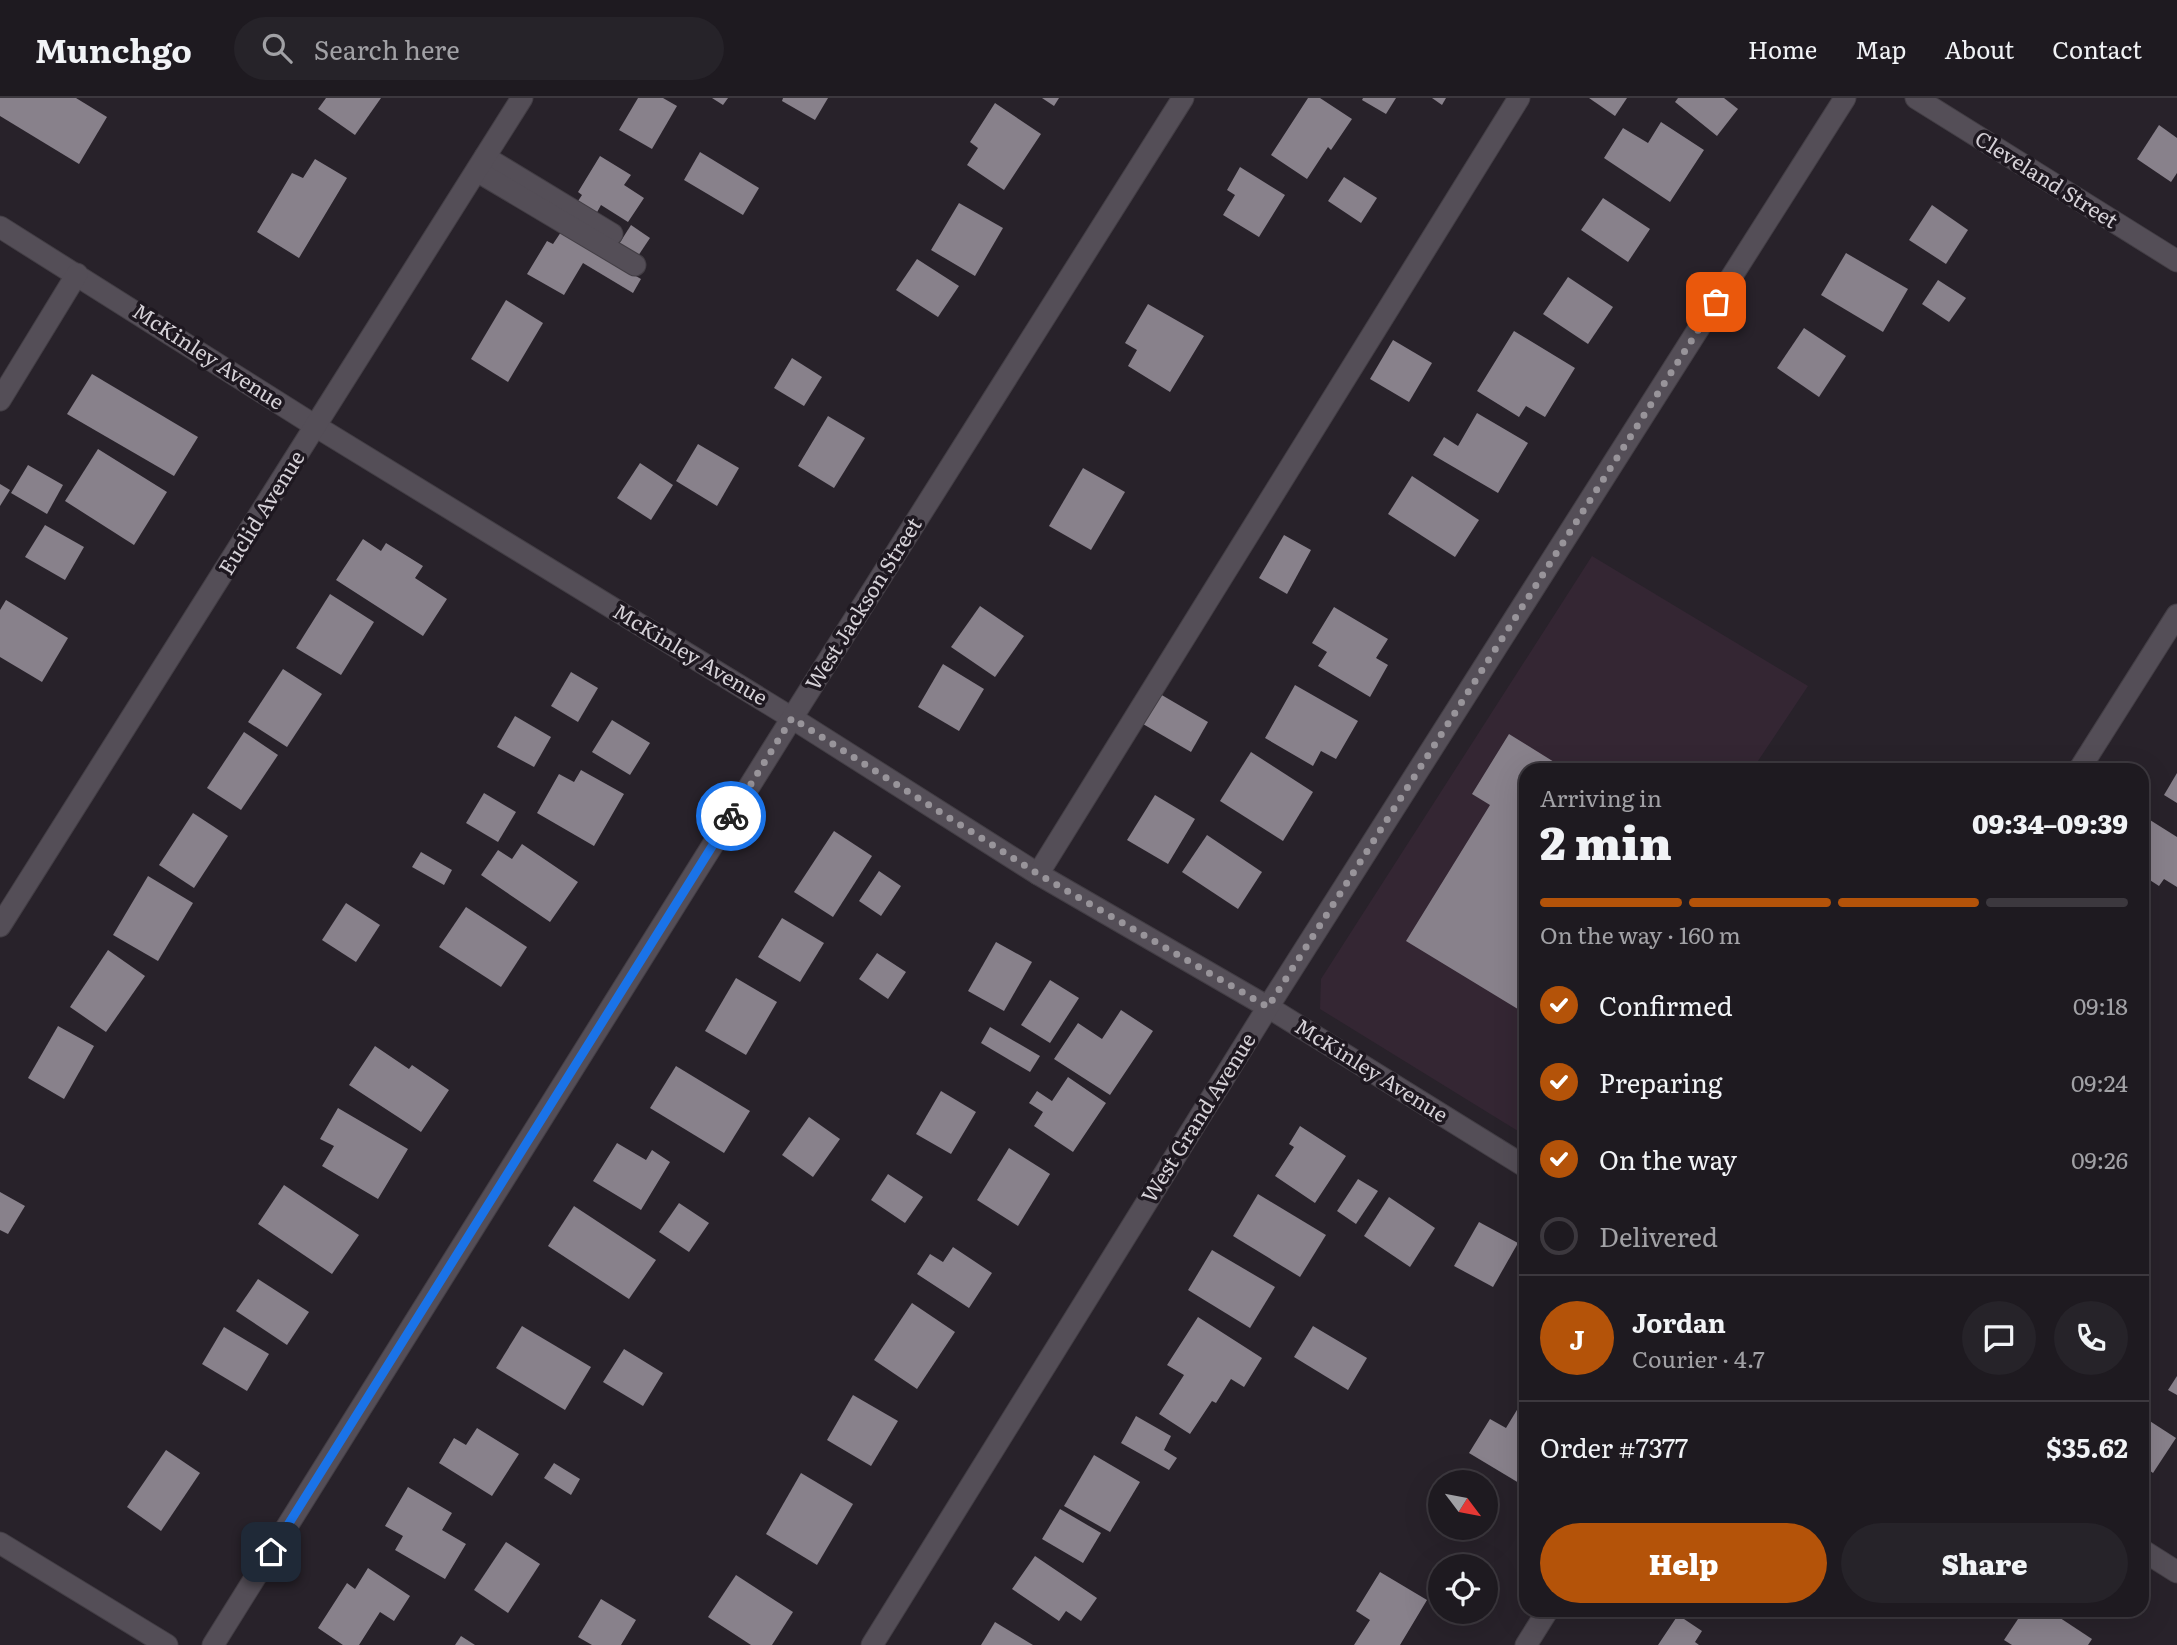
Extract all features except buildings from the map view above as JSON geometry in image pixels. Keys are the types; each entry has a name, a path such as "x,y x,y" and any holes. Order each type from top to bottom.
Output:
{"street":[{"name":"Euclid Avenue","path":"0,926 522,98"},
{"name":"West Jackson Street","path":"213,1645 1183,98"},
{"path":"1038,874 1519,98"},
{"name":"West Grand Avenue","path":"872,1645 1268,1007 1845,98"},
{"name":"Cleveland Street","path":"1916,98 2177,261"},
{"path":"481,164 612,234"},
{"path":"481,164 635,265"},
{"name":"McKinley Avenue","path":"0,227 317,427 792,718 1038,874 1268,1007 1519,1163"},
{"path":"0,400 77,274"},
{"path":"2083,763 2177,615"},
{"path":"0,1543 167,1645"},
{"path":"2149,1554 2177,1572"},
{"path":"1526,1645 1544,1617"}],"shaded area":[{"path":"1592,556 1808,686 1758,761 1761,763 1519,763 1519,1132 1320,1009 1321,979"}],"way so far":[{"path":"731,816 792,718 1038,874 1268,1007 1716,302"}],"route":[{"path":"271,1552 731,816"}]}
